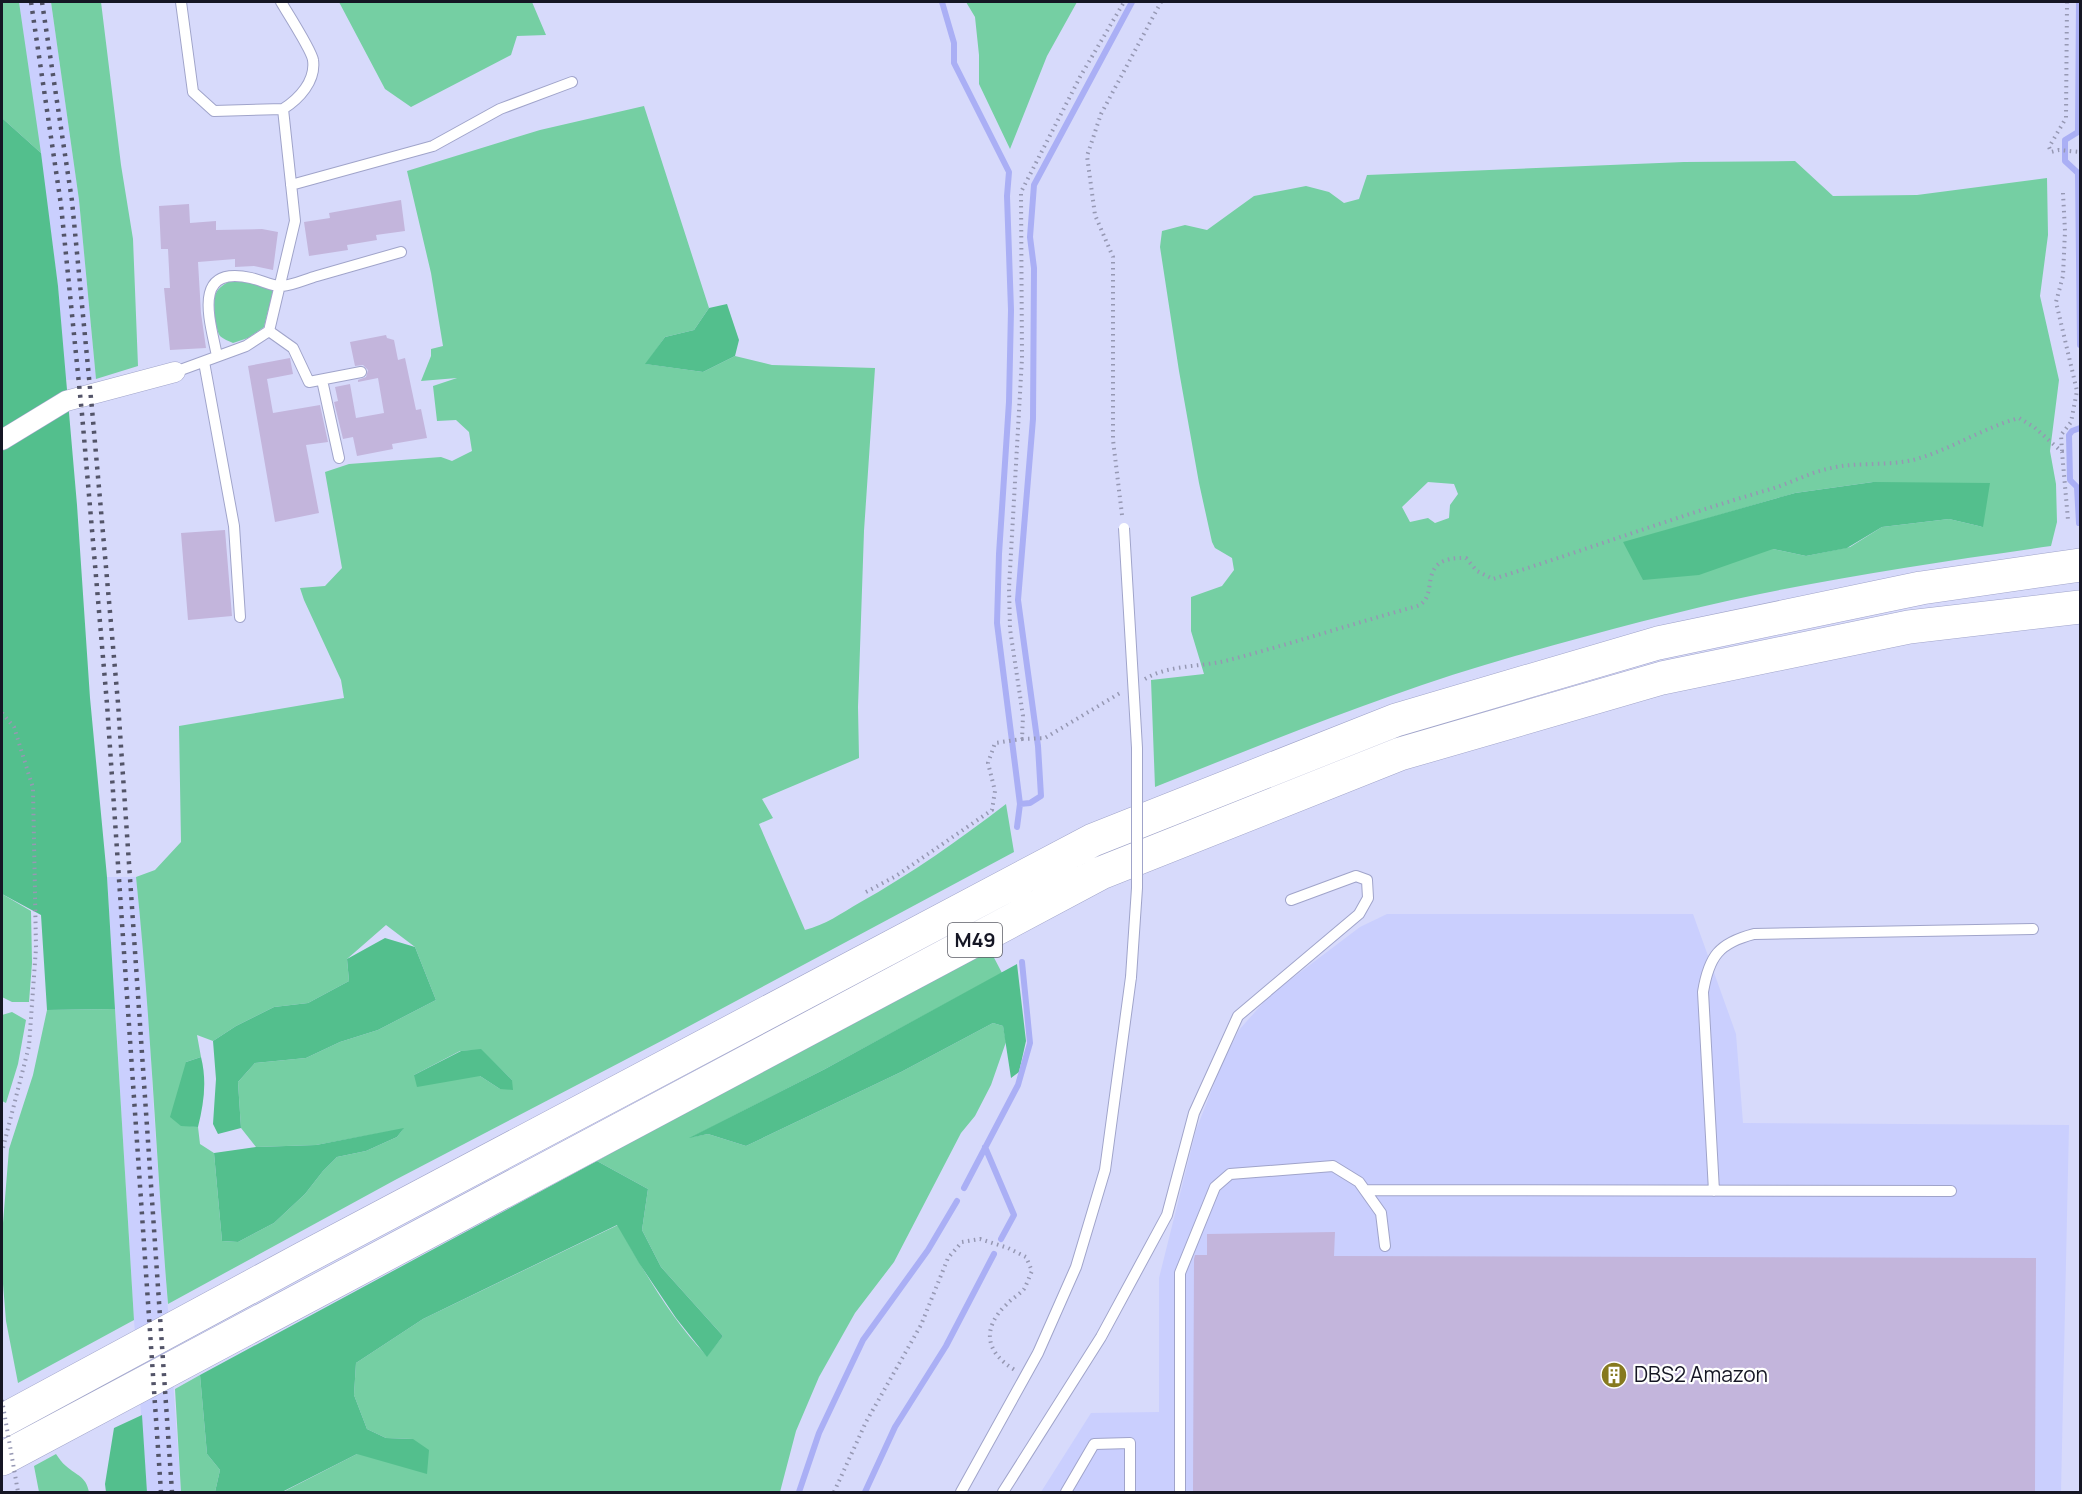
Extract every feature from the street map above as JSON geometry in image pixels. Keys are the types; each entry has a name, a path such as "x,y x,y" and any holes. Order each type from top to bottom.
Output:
{"highway":[{"name":"M49","path":"2,1421 1093,840 1396,720 1658,643 1921,588 2080,565"},
{"name":"M49","path":"2,1459 1101,873 1400,754 1662,678 1909,627 2080,607"}],"street":[{"path":"2,440 66,401 175,372"}],"lane":[{"path":"181,2 193,92 214,111 283,109 296,100 312,79 313,58 281,2"},
{"path":"291,185 433,146 500,108 572,82"},
{"path":"175,372 246,346 269,331 295,221 283,109"},
{"path":"217,356 209,304 214,284 221,278 230,275 251,278 280,287 401,252"},
{"path":"269,331 293,348 309,382 361,372"},
{"path":"204,362 234,526 240,617"},
{"path":"322,380 339,458"},
{"path":"961,1492 1038,1353 1076,1268 1105,1170 1131,977 1137,888 1137,748 1124,528"},
{"path":"1003,1492 1101,1337 1167,1215 1194,1113 1238,1016 1359,914 1368,898 1366,880 1356,876 1291,900"},
{"path":"1714,1191 1703,992 1707,969 1718,952 1734,939 1754,934 2033,929"},
{"path":"1179,1492 1180,1273 1215,1187 1230,1174 1333,1166 1359,1182 1381,1213 1385,1246"},
{"path":"1365,1190 1951,1191"},
{"path":"1066,1492 1094,1444 1130,1443 1130,1492"}],"path":[{"path":"1022,739 1023,716 1010,629 1009,588 1022,358 1021,192 1080,77 1124,2"},
{"path":"1124,528 1113,440 1113,257 1095,215 1087,156 1101,114 1161,2"},
{"path":"2067,2 2066,118 2049,147 2051,152 2060,150 2080,152"},
{"path":"2062,193 2065,231 2063,276 2056,302 2077,391 2071,422 2061,435 2068,520"},
{"path":"1136,684 1155,673 1217,663 1393,612 1418,607 1428,596 1431,575 1438,563 1452,558 1466,558 1477,571 1493,579 1832,468 1913,460 1983,433 2004,422 2019,418 2034,427 2062,452"},
{"path":"866,892 896,876 992,810 995,791 988,763 995,743 1045,738 1127,689"},
{"path":"2,713 14,727 33,788 36,948 29,1046 2,1152"},
{"path":"834,1492 866,1422 921,1325 948,1258 963,1242 980,1239 1008,1248 1026,1257 1032,1271 1024,1289 1004,1307 990,1328 990,1343 1003,1363 1026,1377"},
{"path":"2,1400 18,1492"}],"shaded area":[{"path":"19,2 51,2 79,200 96,379 65,380 58,286"},
{"path":"107,877 136,877 147,980 154,1114 181,1492 147,1492 134,1320"},
{"path":"1387,914 1693,914 1736,1034 1743,1123 2069,1125 2061,1492 1041,1492 1091,1413 1159,1412 1159,1278 1196,1130 1221,1066 1239,1030 1270,995 1360,927"}],"green space":[{"path":"2,2 19,2 41,153 2,118"},
{"path":"51,2 101,2 121,165 133,239 138,366 96,379 79,200"},
{"path":"339,2 532,2 546,35 517,36 511,55 411,107 385,89"},
{"path":"966,2 1077,2 1047,56 1010,149 979,84 975,17"},
{"path":"644,106 709,308 694,330 665,337 646,364 703,372 735,356 772,365 875,368 864,531 858,707 859,758 762,799 773,818 759,824 805,930 833,918 897,880 1006,804 1014,852 667,1038 395,1180 168,1304 146,984 136,877 155,870 181,842 179,726 344,698 341,680 300,588 325,586 342,568 325,472 349,464 441,457 452,461 472,451 469,432 456,420 437,421 433,386 457,378 421,381 431,356 431,349 443,346 431,273 407,171 540,130","holes":["386,925 415,947 436,1000 378,1030 340,1042 306,1058 255,1063 238,1082 241,1128 256,1147 316,1145 403,1129 397,1137 366,1151 337,1157 305,1194 274,1223 238,1242 222,1241 214,1153 200,1144 198,1127 190,1126 186,1062 201,1057 197,1035 213,1041 236,1026 274,1007 308,1003 349,981 347,959","481,1050 512,1080 500,1089 480,1076 414,1075 460,1051"]},
{"path":"2,118 41,153 58,286 77,505 90,698 107,877 115,1009 47,1010 41,915 2,894"},
{"path":"1795,161 1833,196 1917,195 2047,178 2048,235 2040,296 2059,380 2050,451 2056,484 2057,522 2051,546 1796,587 1606,631 1423,685 1333,717 1155,787 1151,680 1204,674 1191,631 1191,597 1222,586 1234,570 1232,558 1215,548 1212,542 1199,483 1160,247 1162,231 1185,225 1207,230 1254,196 1306,186 1329,192 1344,203 1359,199 1367,175 1684,162","holes":["1428,482 1454,484 1458,494 1450,505 1449,518 1435,523 1428,518 1410,522 1402,507","1873,482 1983,527 1949,519 1882,527 1850,547 1806,556 1773,549 1623,543 1795,493"]},
{"path":"231,280 243,280 273,291 264,327 248,338 233,343 220,336 214,308 217,291"},
{"path":"727,304 739,340 735,356 703,372 645,364 665,337 694,330 709,308"},
{"path":"1873,482 1990,483 1983,527 1949,519 1882,527 1847,548 1806,556 1773,549 1699,575 1643,580 1623,542 1795,493"},
{"path":"2,894 31,911 32,963 29,1002 12,1002 2,997"},
{"path":"385,938 415,947 436,1000 378,1030 340,1042 306,1058 255,1063 238,1082 241,1128 218,1134 213,1124 216,1079 213,1041 236,1026 274,1007 308,1003 349,981 347,959"},
{"path":"990,950 1002,973 825,1069 692,1137 708,1134 746,1146 901,1072 993,1023 1003,1026 1006,1042 991,1085 975,1116 961,1133 894,1262 855,1313 819,1377 796,1431 780,1492 283,1492 357,1454 413,1439 386,1438 367,1429 354,1395 356,1363 423,1319 618,1225 670,1310 707,1356 723,1336 661,1267 642,1230 648,1189 597,1161 672,1118"},
{"path":"1017,964 1026,1041 1019,1072 1011,1078 1003,1026 993,1023 901,1072 746,1146 708,1134 689,1138 825,1069"},
{"path":"115,1009 134,1320 18,1383 6,1321 3,1284 3,1223 9,1149 33,1075 47,1010"},
{"path":"12,1012 26,1020 18,1064 6,1103 2,1101 2,1015"},
{"path":"481,1049 512,1080 513,1090 500,1089 480,1076 417,1087 414,1075 461,1051"},
{"path":"201,1057 204,1092 198,1127 181,1126 170,1117 186,1062"},
{"path":"404,1128 397,1137 366,1151 337,1157 305,1194 274,1223 238,1242 222,1241 214,1153 256,1147 316,1145"},
{"path":"597,1161 648,1189 642,1230 661,1267 723,1336 707,1357 676,1318 617,1225 423,1319 356,1363 354,1395 367,1429 386,1438 413,1439 429,1450 427,1474 357,1454 282,1492 215,1492 220,1470 207,1454 200,1375"},
{"path":"200,1375 207,1454 220,1470 215,1492 181,1492 175,1389"},
{"path":"142,1415 147,1492 106,1492 105,1484 114,1428"},
{"path":"56,1454 65,1465 83,1479 89,1492 39,1492 34,1466"}],"building":[{"path":"401,200 405,231 376,235 377,240 347,245 348,250 309,256 304,222 330,218 329,213"},
{"path":"189,204 190,223 216,221 216,230 262,229 278,232 273,270 254,266 235,267 235,259 198,262 206,348 170,350 164,288 170,288 168,249 161,249 159,206"},
{"path":"386,335 387,338 394,340 398,360 405,358 416,410 421,409 427,438 392,444 393,449 357,456 353,437 343,439 334,402 338,401 335,387 350,384 356,418 384,413 378,378 358,382 366,377 368,370 363,365 355,366 350,342"},
{"path":"290,358 293,374 267,379 273,413 320,405 328,442 306,445 319,513 275,522 248,366"},
{"path":"225,530 232,616 188,620 181,533"},
{"name":"DBS2 Amazon","path":"1335,1232 1334,1256 2036,1258 2035,1492 1193,1492 1195,1255 1207,1255 1207,1234"}],"waterway":[{"path":"942,2 954,43 954,63 1009,172 1007,196 1011,310 1009,402 997,623 1020,804 1017,827"},
{"path":"1020,804 1030,803 1041,796 1038,746 1018,600 1033,419 1034,268 1030,237 1034,185 1132,2"},
{"path":"2079,2 2078,132 2065,140 2065,161 2078,173 2080,345"},
{"path":"2079,523 2077,487 2070,480 2069,435 2080,428"},
{"path":"964,1188 1018,1085 1030,1043 1022,962"},
{"path":"985,1147 1014,1215 1001,1239"},
{"path":"799,1492 819,1433 863,1340 928,1250 957,1201"},
{"path":"865,1492 895,1427 946,1346 994,1254"}],"railway":[{"path":"31,2 61,205 82,414 107,704 161,1492"},
{"path":"42,2 72,201 118,703 172,1492"}],"place":[{"name":"DBS2 Amazon","path":"1614,1375"}]}
